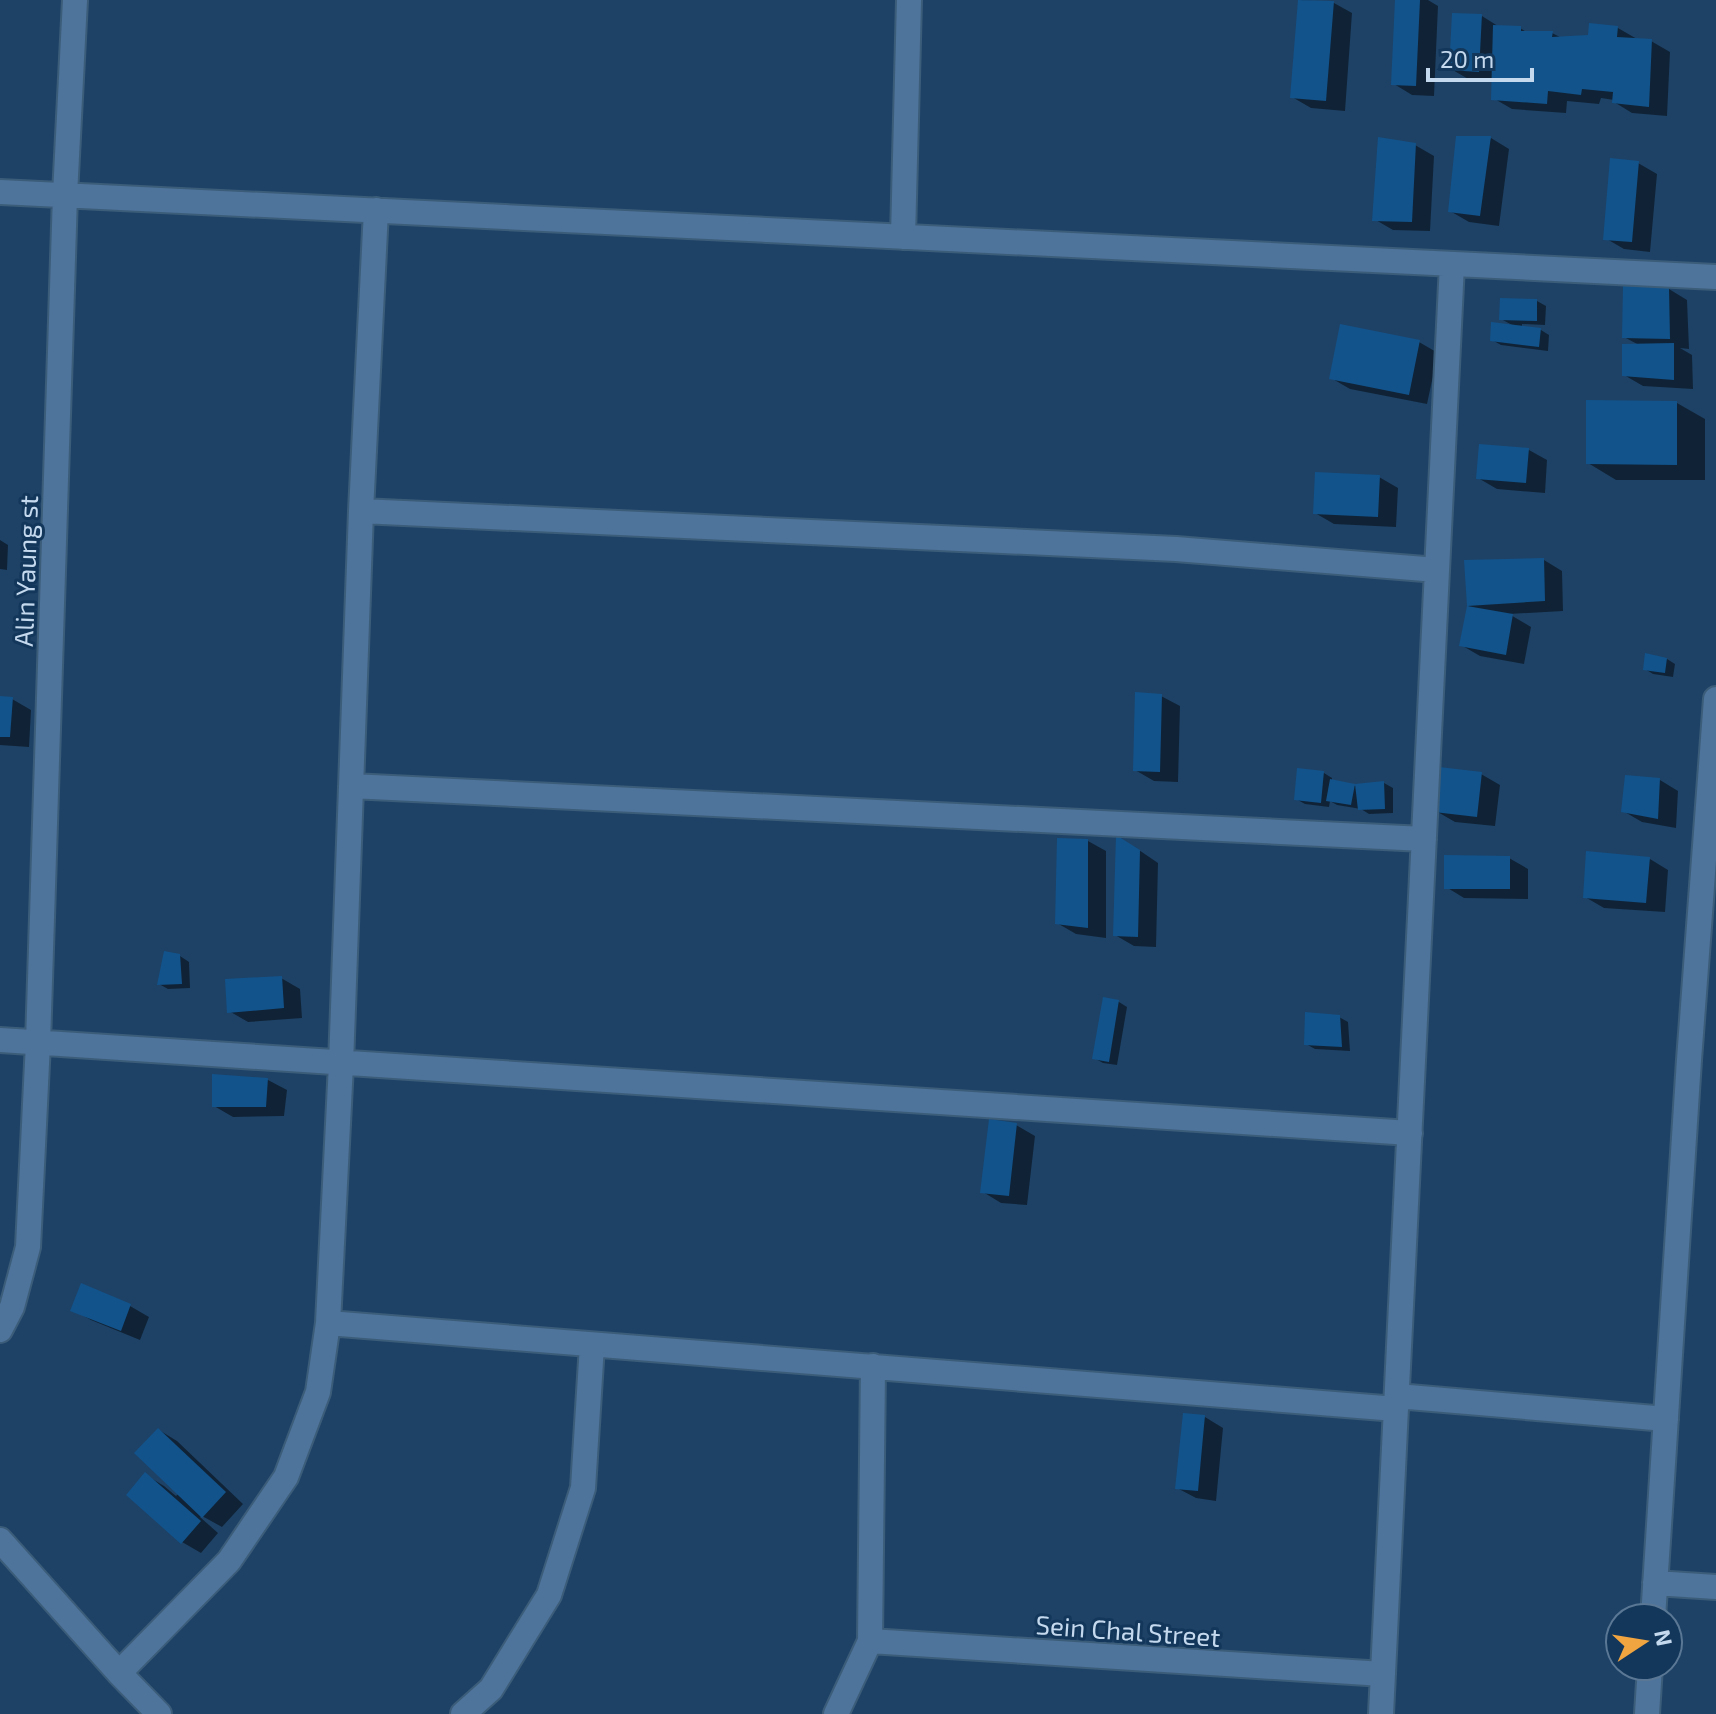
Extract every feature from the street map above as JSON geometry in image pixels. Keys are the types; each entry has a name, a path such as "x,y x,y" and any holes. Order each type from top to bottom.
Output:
{"street":[{"name":"Alin Yaung st","path":"0,1330 12,1307 28,1247 38,1043 65,195 75,0"},
{"path":"903,237 909,0"},
{"path":"0,192 1716,277"},
{"path":"119,1673 229,1561 286,1477 318,1392 328,1323 341,1064 361,511 376,210"},
{"path":"1381,1714 1452,264"},
{"path":"361,511 1176,549 1437,570"},
{"path":"1654,1602 1716,699"},
{"path":"351,786 1424,839"},
{"path":"0,1040 1410,1133"},
{"path":"328,1323 873,1366 1666,1419"},
{"path":"463,1714 491,1689 549,1595 583,1488 592,1345"},
{"path":"836,1714 870,1641 873,1366"},
{"path":"0,1540 159,1714"},
{"path":"1655,1583 1716,1587"},
{"name":"Sein Chal Street","path":"870,1641 1383,1674"},
{"path":"1647,1714 1649,1682"}],"building":[{"path":"1298,0 1334,1 1326,101 1290,98"},
{"path":"1395,0 1420,0 1416,86 1391,85"},
{"path":"1452,13 1482,14 1479,72 1449,70"},
{"path":"1589,23 1618,26 1617,37 1652,39 1649,107 1612,103 1613,92 1582,89 1581,95 1548,91 1547,104 1491,100 1493,25 1521,26 1521,31 1553,31 1552,37 1588,35"},
{"path":"1456,136 1491,136 1480,216 1448,212"},
{"path":"1378,137 1416,143 1412,222 1372,221"},
{"path":"1610,158 1639,161 1632,242 1603,240"},
{"path":"1623,286 1669,287 1670,339 1622,338"},
{"path":"1500,298 1537,299 1537,321 1499,320"},
{"path":"1491,322 1541,328 1539,347 1490,341"},
{"path":"1340,324 1420,340 1409,395 1329,379"},
{"path":"1674,343 1674,380 1622,376 1622,344"},
{"path":"1586,400 1677,401 1677,465 1586,464"},
{"path":"1479,444 1529,448 1526,483 1476,479"},
{"path":"1315,472 1380,475 1378,517 1313,514"},
{"path":"1544,558 1545,601 1467,606 1464,560"},
{"path":"1467,606 1513,614 1506,655 1459,646"},
{"path":"1645,653 1667,658 1665,673 1643,670"},
{"path":"1135,692 1162,694 1160,772 1133,771"},
{"path":"0,696 13,697 10,737 0,737"},
{"path":"1439,767 1482,772 1477,817 1434,812"},
{"path":"1297,768 1324,771 1321,803 1294,800"},
{"path":"1625,775 1660,778 1658,819 1621,812"},
{"path":"1330,779 1355,784 1351,805 1326,801"},
{"path":"1384,781 1385,809 1358,810 1355,784"},
{"path":"1116,835 1140,850 1138,937 1113,936"},
{"path":"1057,838 1088,839 1088,928 1055,924"},
{"path":"1586,851 1650,857 1646,903 1583,898"},
{"path":"1444,855 1510,856 1510,889 1444,889"},
{"path":"164,951 180,954 182,984 157,985"},
{"path":"282,976 284,1008 227,1013 225,979"},
{"path":"1103,997 1119,1000 1109,1062 1092,1059"},
{"path":"1305,1012 1340,1015 1342,1047 1304,1045"},
{"path":"212,1074 268,1078 266,1107 212,1107"},
{"path":"989,1119 1017,1123 1009,1196 980,1193"},
{"path":"81,1283 131,1304 121,1331 70,1311"},
{"path":"1183,1413 1205,1415 1198,1491 1175,1489"},
{"path":"158,1428 226,1492 202,1518 134,1453"},
{"path":"145,1472 201,1521 181,1544 126,1495"}]}
